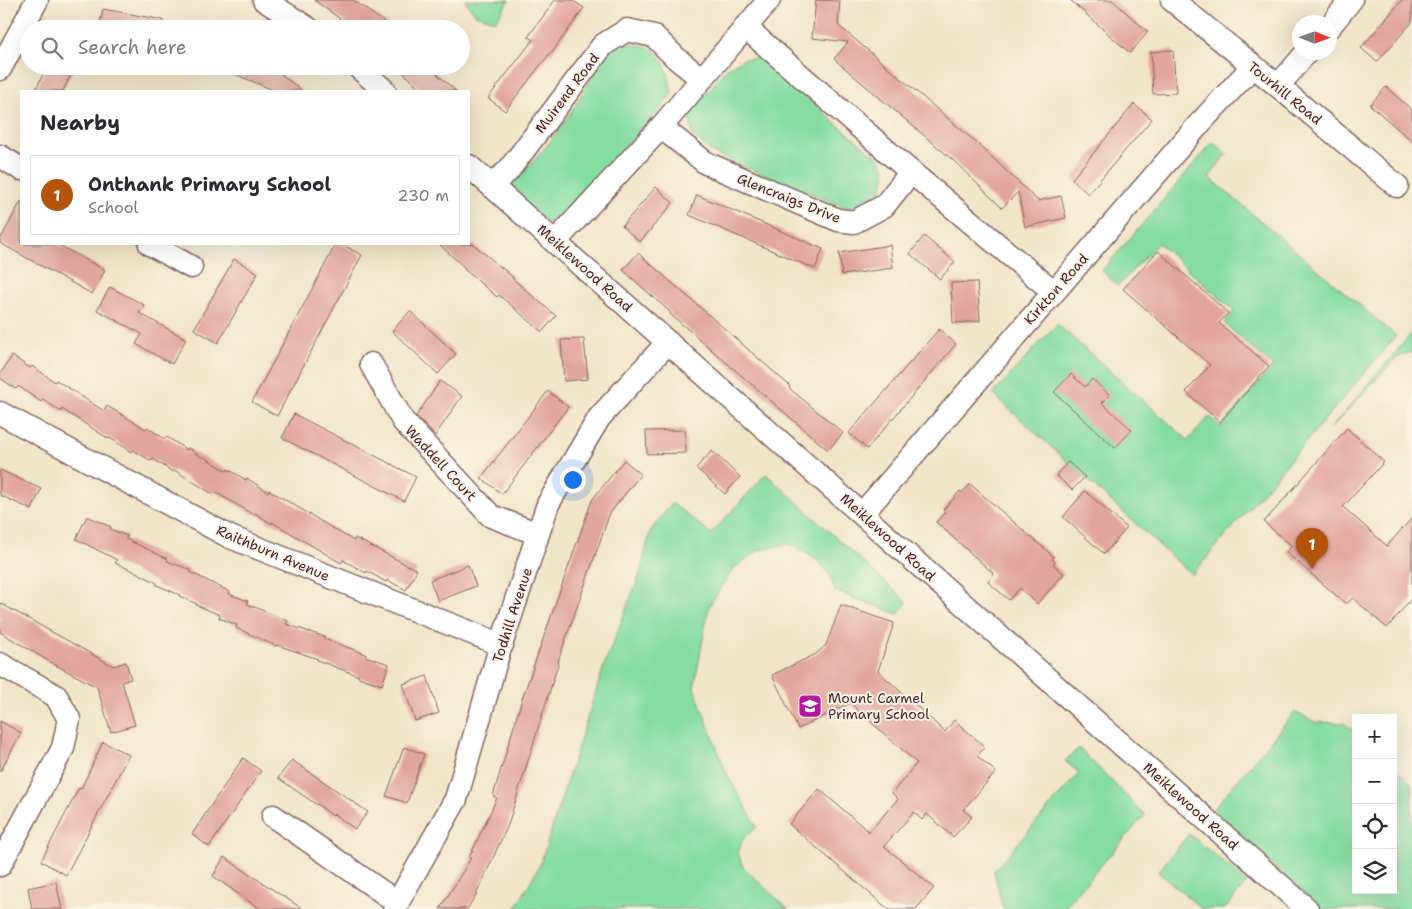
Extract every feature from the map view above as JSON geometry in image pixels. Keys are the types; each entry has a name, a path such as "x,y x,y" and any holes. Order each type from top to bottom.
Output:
{"street":[{"path":"26,20 37,0"},
{"path":"264,0 295,20"},
{"path":"555,242 661,127 768,0"},
{"name":"Tourhill Road","path":"1172,0 1397,186"},
{"path":"1337,17 1351,0"},
{"path":"745,27 911,172 1054,292"},
{"name":"Muirend Road","path":"491,185 508,171 603,45 627,30 654,36 677,59 702,79"},
{"path":"0,69 20,32"},
{"path":"1278,86 1299,60"},
{"name":"Kirkton Road","path":"862,514 1201,122 1253,66"},
{"path":"367,75 384,90"},
{"name":"Glencraigs Drive","path":"661,127 706,163 838,220 854,222 884,206 911,172"},
{"path":"0,156 20,168"},
{"name":"Meiklewood Road","path":"470,167 1307,909"},
{"path":"152,245 191,267"},
{"name":"Todhill Avenue","path":"396,906 456,799 502,645 548,504 599,418 668,342"},
{"name":"Waddell Court","path":"371,364 403,422 491,516 538,534"},
{"name":"Raithburn Avenue","path":"0,413 230,537 502,645"},
{"path":"0,664 56,696 69,720 63,748 0,865"},
{"path":"273,816 396,906"}],"green space":[{"path":"465,0 509,0 496,21 475,14"},
{"path":"624,44 642,45 657,53 665,65 672,94 626,151 569,215 551,225 511,194 512,185 547,146 572,111 608,50"},
{"path":"766,58 834,122 881,160 886,173 881,191 870,203 850,209 728,160 713,153 693,136 689,116 727,68 744,59"},
{"path":"1213,142 1227,154 1209,177 1396,336 1192,575 993,394 1057,324 1188,440 1209,417 1221,427 1273,366 1224,323 1234,311 1158,243 1118,286 1102,271"},
{"path":"1412,333 1412,352 1396,358 1331,428"},
{"path":"766,474 907,602 898,614 835,591 830,575 815,558 789,544 759,550 734,568 709,606 694,688 726,772 757,827 743,839 738,853 743,867 788,909 515,909 540,865 605,663 640,574 650,532 672,503 711,534"},
{"path":"1295,712 1315,722 1344,723 1352,730 1352,894 1397,894 1397,771 1412,784 1412,909 1322,909 1211,812"},
{"path":"1079,748 1145,815 1063,909 1003,909 994,871 1079,773 1065,761"},
{"path":"1189,834 1247,882 1225,909 1202,909 1158,872"}],"building":[{"path":"314,0 353,0 381,20 342,20"},
{"path":"555,0 572,0 584,8 551,54 505,111 488,98 533,40 528,37"},
{"path":"816,0 840,1 838,25 977,143 1038,201 1061,196 1066,218 1025,227 1018,192 1002,208 953,160 834,59 848,42 812,38"},
{"path":"1070,0 1112,0 1148,32 1130,53"},
{"path":"1402,0 1412,0 1412,22 1377,62 1361,48"},
{"path":"103,9 163,20 101,20"},
{"path":"1173,50 1176,93 1153,94 1151,52"},
{"path":"43,75 71,75 63,90 35,90"},
{"path":"237,75 282,75 301,90 274,90"},
{"path":"406,75 438,75 455,90 422,90"},
{"path":"1386,87 1412,110 1412,141 1370,105"},
{"path":"1134,104 1152,119 1088,194 1072,179"},
{"path":"656,187 673,203 640,242 622,226"},
{"path":"697,195 823,249 815,269 689,215"},
{"path":"20,203 20,245 59,245 105,270 92,294 0,243"},
{"path":"924,236 955,262 940,279 910,254"},
{"path":"473,244 556,316 542,332 499,295 497,297 440,245"},
{"path":"335,245 343,245 362,255 277,416 252,402"},
{"path":"890,245 893,268 842,275 839,253"},
{"path":"1158,251 1228,313 1219,323 1269,366 1220,422 1186,392 1210,365 1123,289"},
{"path":"638,253 790,386 789,388 843,433 828,450 670,314 623,270"},
{"path":"234,259 258,273 218,343 194,329"},
{"path":"977,282 980,321 953,323 951,283"},
{"path":"110,287 144,305 139,313 186,339 172,364 136,344 142,334 97,310"},
{"path":"410,311 456,354 438,374 392,331"},
{"path":"939,329 956,344 867,449 849,433"},
{"path":"584,339 588,379 564,381 561,340"},
{"path":"12,356 30,368 32,366 55,382 56,380 104,411 107,406 146,429 147,427 165,439 167,437 227,471 228,469 246,480 247,478 268,492 269,490 354,541 355,538 417,570 406,590 387,580 386,582 367,571 366,573 343,560 341,563 272,522 272,524 255,513 254,515 215,492 213,494 174,470 173,472 153,459 151,461 133,450 131,452 62,409 61,412 43,399 41,402 18,386 16,389 0,378 0,374"},
{"path":"1071,374 1085,387 1092,379 1110,395 1102,403 1132,430 1115,448 1054,392"},
{"path":"440,381 462,396 435,436 416,416"},
{"path":"548,391 568,407 502,494 481,478"},
{"path":"294,414 416,477 404,501 282,438"},
{"path":"1347,428 1384,462 1343,507 1387,546 1412,518 1412,598 1387,628 1353,598 1346,604 1286,552 1292,546 1264,522"},
{"path":"685,430 686,453 647,454 646,431"},
{"path":"712,451 740,477 725,494 696,468"},
{"path":"624,460 641,474 610,513 558,661 508,825 476,895 467,909 440,909 471,858 469,858 497,798 493,796 522,699 592,500"},
{"path":"1068,462 1085,477 1072,490 1056,475"},
{"path":"0,470 41,489 32,510 0,495"},
{"path":"970,484 1054,557 1052,559 1055,562 1053,564 1064,574 1037,604 1020,588 1009,600 988,582 994,574 936,522 945,512 943,510 960,491 962,493"},
{"path":"1085,491 1127,528 1104,554 1063,517"},
{"path":"87,516 127,536 126,539 168,559 167,561 191,570 190,572 230,592 229,594 248,601 247,604 288,621 286,624 325,637 324,639 389,664 382,685 358,677 318,659 276,646 236,628 237,625 219,618 220,615 196,605 138,573 115,563 117,560 76,539"},
{"path":"468,565 476,586 438,601 430,580"},
{"path":"0,603 113,666 126,662 131,679 122,682 135,725 111,732 97,687 0,632"},
{"path":"841,605 894,623 878,671 945,732 954,720 985,747 977,756 996,772 963,810 972,817 953,837 927,814 922,820 914,812 884,846 934,888 916,909 888,909 789,824 819,789 869,832 898,799 892,793 917,763 850,703 798,729 772,675 816,654 826,645"},
{"path":"427,676 439,713 415,721 403,684"},
{"path":"0,721 21,733 0,772"},
{"path":"103,742 129,755 66,875 41,861 79,788 81,789"},
{"path":"404,747 424,754 407,803 386,796"},
{"path":"243,758 261,771 209,847 192,834"},
{"path":"292,760 368,812 355,829 278,778"},
{"path":"224,857 303,909 261,909 250,902 213,876"},
{"path":"56,882 62,909 32,909 28,888"}],"place":[{"name":"Onthank Primary School","path":"1312,569"},
{"name":"Mount Carmel Primary School","path":"810,706"}]}
